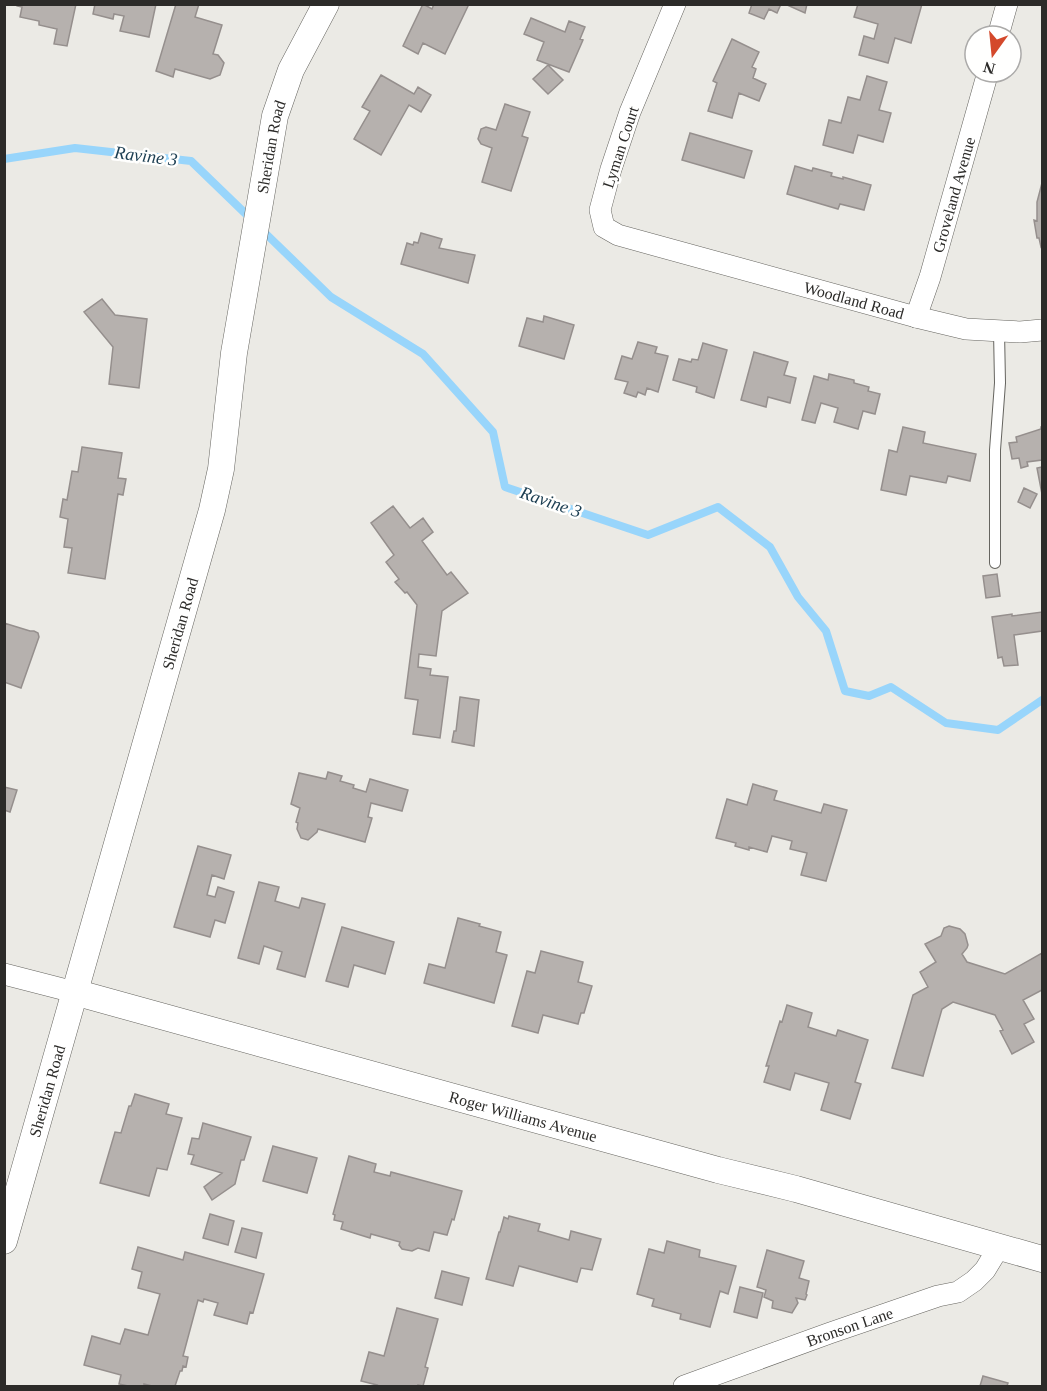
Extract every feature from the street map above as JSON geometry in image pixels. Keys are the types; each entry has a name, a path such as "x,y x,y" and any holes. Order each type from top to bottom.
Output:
{"street":[{"name":"Sheridan Road","path":"4,1240 212,510 221,469 234,353 275,116 291,70 326,4"},
{"name":"Lyman Court","path":"670,249 618,235 604,227 600,210 610,170 630,112 675,4"},
{"path":"1001,24 1007,4"},
{"name":"Groveland Avenue","path":"916,317 930,277 985,84"},
{"name":"Woodland Road","path":"670,249 966,329 1020,332 1042,330"},
{"name":"Roger Williams Avenue","path":"4,974 697,1164 796,1189 1042,1259"},
{"name":"Bronson Lane","path":"684,1386 830,1333 938,1296 958,1292 985,1270 999,1247"}],"lane":[{"path":"995,563 995,450 1000,382 999,330"}],"building":[{"path":"17,4 76,4 67,46 54,44 57,29 39,25 39,21 20,17 22,7"},
{"path":"95,4 156,4 149,37 120,31 124,16 114,14 113,19 93,14"},
{"path":"176,4 199,4 195,17 222,25 213,54 218,55 224,63 220,75 210,79 175,69 173,77 156,71"},
{"path":"423,4 432,9 434,4 469,4 445,54 423,43 418,54 403,46"},
{"path":"752,4 781,4 777,13 769,9 764,19 749,13"},
{"path":"785,4 807,4 805,13"},
{"path":"858,4 922,4 911,43 895,38 888,63 859,55 864,36 874,39 878,24 854,17"},
{"path":"531,18 565,32 569,21 585,27 580,39 583,40 569,72 537,60 544,42 524,34"},
{"path":"732,39 759,52 752,67 756,69 753,78 766,84 759,101 739,93 732,118 708,111 717,83 713,81"},
{"path":"548,65 563,80 548,94 533,79"},
{"path":"381,75 414,94 418,87 431,95 421,112 409,105 381,155 354,139 370,111 362,107"},
{"path":"867,76 887,82 879,110 891,113 883,142 858,135 853,153 823,145 829,120 841,123 848,97 860,100"},
{"path":"505,104 530,112 522,136 528,138 511,191 482,182 492,148 481,144 478,139 481,129 486,127 496,130"},
{"path":"690,133 752,151 744,178 682,160"},
{"path":"795,166 812,171 813,168 832,173 831,176 871,185 864,210 840,204 838,209 787,194"},
{"path":"1042,183 1041,247 1034,220 1037,221 1037,202"},
{"path":"421,233 442,239 439,248 475,255 468,283 401,264 407,243 413,245 414,242 418,243"},
{"path":"102,299 115,315 147,319 139,388 109,384 113,347 84,312"},
{"path":"544,316 574,325 564,359 519,346 527,318 543,322"},
{"path":"638,342 657,347 655,353 668,356 658,392 647,388 645,395 638,392 636,397 624,393 628,382 615,379 622,356 632,359"},
{"path":"703,343 727,350 714,398 696,392 697,387 673,380 679,359 691,362 692,359 698,360"},
{"path":"754,352 788,362 784,375 796,378 790,403 768,397 766,407 741,400"},
{"path":"829,374 854,380 854,383 869,387 868,391 880,394 875,414 863,411 858,429 834,422 838,408 821,403 815,423 802,420 814,376 828,380"},
{"path":"903,427 925,432 923,443 976,454 970,481 948,476 946,483 910,476 906,495 881,490 889,450 897,452"},
{"path":"1041,427 1042,460 1027,462 1028,466 1021,468 1019,458 1012,459 1009,443 1017,442 1016,437 1041,429"},
{"path":"82,447 122,453 118,478 126,479 123,495 118,494 105,579 68,573 72,548 64,547 68,519 60,517 63,499 67,500 72,471 78,472"},
{"path":"1042,467 1042,494 1037,468"},
{"path":"1024,488 1037,494 1030,508 1018,502"},
{"path":"393,506 410,528 423,518 433,532 422,541 447,575 451,572 468,593 442,611 436,656 419,654 418,667 431,669 430,675 448,677 440,738 413,734 418,700 405,698 417,605 395,582 399,579 386,562 394,555 371,523"},
{"path":"997,574 1000,596 986,598 983,576"},
{"path":"1042,612 1042,631 1014,635 1018,665 1004,666 1002,657 998,658 992,617"},
{"path":"4,623 38,633 39,637 21,688 4,682"},
{"path":"460,697 479,700 474,746 452,742 454,731 456,731"},
{"path":"328,772 342,776 340,781 366,792 370,779 408,790 402,811 371,803 368,817 372,818 365,842 318,829 308,840 301,838 296,822 300,808 291,804 299,773 326,779"},
{"path":"753,784 777,791 774,800 821,813 824,804 847,810 826,881 801,875 807,853 790,849 792,841 772,836 767,852 749,847 749,850 735,846 736,843 716,838 727,799 747,805"},
{"path":"4,787 17,790 10,812 4,810"},
{"path":"198,846 231,855 224,879 212,875 207,895 215,897 218,887 234,892 225,923 215,920 210,937 174,927"},
{"path":"259,882 279,887 275,901 299,908 302,898 325,904 305,977 277,969 282,952 264,946 259,964 238,958"},
{"path":"458,918 501,932 496,952 507,955 494,1003 424,983 429,964 445,968"},
{"path":"949,926 960,929 965,934 968,945 962,954 967,962 1005,974 1042,953 1042,990 1023,1000 1034,1019 1024,1024 1034,1042 1012,1054 1000,1031 1003,1030 995,1015 953,1002 942,1009 923,1076 892,1068 913,995 928,987 920,972 936,962 925,944 941,936 944,928"},
{"path":"342,927 394,942 385,974 354,965 348,987 326,981"},
{"path":"541,951 583,962 578,982 592,986 584,1013 581,1013 578,1024 543,1015 538,1033 512,1026 527,971 535,973"},
{"path":"787,1005 812,1013 808,1027 836,1036 838,1030 868,1040 855,1082 861,1084 850,1119 821,1110 829,1083 795,1073 790,1090 764,1082 769,1066 766,1066"},
{"path":"135,1094 169,1104 166,1114 182,1118 167,1170 157,1168 149,1196 100,1183 115,1132 121,1133"},
{"path":"203,1123 251,1137 244,1160 241,1160 235,1184 212,1200 204,1187 222,1173 191,1164 194,1155 188,1154 192,1138 199,1139"},
{"path":"273,1146 317,1158 307,1193 263,1181"},
{"path":"349,1156 376,1164 374,1172 390,1176 391,1172 462,1191 447,1235 434,1232 429,1251 418,1248 412,1251 402,1249 400,1242 371,1234 370,1238 341,1229 343,1222 334,1220 335,1215 333,1214"},
{"path":"210,1214 234,1221 228,1245 203,1238"},
{"path":"509,1216 540,1224 538,1231 569,1240 571,1231 601,1239 592,1270 581,1268 577,1282 519,1266 513,1286 486,1279 504,1217 508,1219"},
{"path":"242,1228 262,1233 256,1258 235,1252"},
{"path":"667,1241 700,1250 699,1257 736,1266 728,1294 720,1291 710,1327 680,1319 681,1314 652,1306 654,1299 637,1294 649,1249 664,1253"},
{"path":"138,1247 183,1260 185,1252 264,1274 253,1313 250,1312 247,1324 214,1315 218,1303 204,1299 203,1302 198,1300 183,1356 188,1357 186,1367 183,1366 180,1371 175,1386 119,1384 121,1375 84,1365 92,1336 120,1344 125,1329 148,1335 160,1294 138,1288 142,1272 132,1269"},
{"path":"767,1250 804,1261 799,1278 809,1281 807,1295 805,1300 796,1298 798,1303 792,1313 772,1308 773,1301 764,1297 766,1290 757,1287"},
{"path":"442,1271 469,1278 462,1305 435,1298"},
{"path":"740,1287 763,1293 757,1318 734,1312"},
{"path":"397,1308 438,1319 425,1367 428,1368 423,1386 376,1386 361,1381 369,1352 384,1356"},
{"path":"983,1376 1008,1383 1007,1386 980,1386"}],"waterway":[{"name":"Ravine 3","path":"4,159 75,148 191,161 251,219"},
{"name":"Ravine 3","path":"262,230 331,297 423,354 493,432 505,487 648,535 718,507 770,547 798,597 826,631 845,691 869,696 891,687 946,723 998,730 1042,700"}]}
